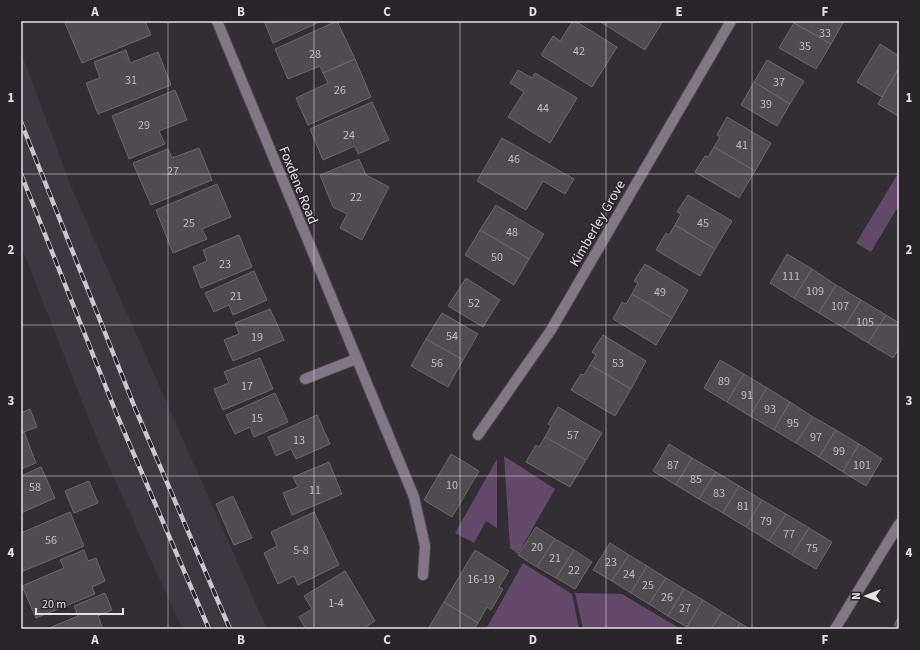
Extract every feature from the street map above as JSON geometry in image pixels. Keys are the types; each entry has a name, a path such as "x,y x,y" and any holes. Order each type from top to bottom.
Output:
{"street":[{"name":"Foxdene Road","path":"217,21 414,497 425,546 423,575"},
{"name":"Kimberley Grove","path":"478,435 551,330 731,21"},
{"path":"305,379 356,359"},
{"path":"834,629 899,524"}],"shaded area":[{"path":"21,52 72,189 267,629 182,629 100,447 21,246"},
{"path":"899,172 899,205 871,252 856,243"},
{"path":"504,456 555,489 518,554 510,548"},
{"path":"497,459 497,528 486,521 474,543 455,533"},
{"path":"523,563 572,594 579,629 486,629"},
{"path":"575,593 622,594 679,629 583,629"}],"building":[{"path":"70,21 145,21 151,35 82,63 65,23"},
{"path":"264,21 322,21 273,43"},
{"path":"337,21 355,59 323,73 320,66 288,79 275,49"},
{"path":"573,21 617,47 592,87 541,55 553,36 560,41"},
{"path":"599,21 663,21 645,50"},
{"path":"795,21 844,21 831,44 794,23"},
{"path":"794,23 831,44 816,69 779,48"},
{"path":"880,44 899,56 899,68 882,97 857,82"},
{"path":"126,50 130,63 158,52 171,85 98,114 86,83 100,78 94,62"},
{"path":"355,59 371,97 308,125 296,98 328,83 323,73"},
{"path":"767,60 804,81 790,104 754,82"},
{"path":"899,68 899,115 898,116 878,104"},
{"path":"518,70 532,78 535,73 577,98 550,143 508,117 524,92 510,83"},
{"path":"754,82 790,104 777,126 741,105"},
{"path":"175,90 187,120 159,131 165,144 129,159 112,116"},
{"path":"372,102 389,140 358,154 355,146 323,160 310,129"},
{"path":"727,117 771,143 755,171 714,147 720,137 717,135"},
{"path":"502,138 574,179 565,194 543,181 526,210 477,181"},
{"path":"714,147 755,171 739,198 695,172 705,156 708,157"},
{"path":"199,148 212,180 151,205 133,163 168,149 172,158"},
{"path":"359,159 366,175 389,187 362,240 340,228 347,214 333,207 320,175"},
{"path":"217,184 231,217 202,229 207,239 173,253 156,210"},
{"path":"688,195 732,221 715,249 675,225 681,214 677,212"},
{"path":"496,205 544,234 529,259 480,230"},
{"path":"675,225 715,249 700,276 656,250 666,233 669,235"},
{"path":"480,230 529,259 514,285 465,255"},
{"path":"239,235 252,267 201,288 193,267 207,261 203,250"},
{"path":"787,254 812,269 794,298 770,283"},
{"path":"645,264 688,290 672,318 632,294 638,283 634,281"},
{"path":"812,269 836,285 819,313 794,298"},
{"path":"254,271 267,300 233,315 229,305 214,312 205,293"},
{"path":"466,278 500,300 483,327 448,306"},
{"path":"836,285 861,300 844,328 819,313"},
{"path":"632,294 672,318 656,345 613,319 622,302 626,304"},
{"path":"861,300 886,315 868,343 844,328"},
{"path":"270,309 284,340 233,361 224,340 239,334 235,323"},
{"path":"442,313 478,334 463,360 426,339"},
{"path":"886,315 899,323 899,348 893,358 868,343"},
{"path":"603,335 646,361 631,389 590,365 596,355 592,352"},
{"path":"426,339 463,360 448,387 411,366"},
{"path":"260,358 273,389 223,410 214,389 229,383 224,372"},
{"path":"720,360 744,374 727,402 704,388"},
{"path":"590,365 631,389 615,416 571,390 581,374 584,375"},
{"path":"744,374 767,388 750,416 727,402"},
{"path":"767,388 790,402 774,430 750,416"},
{"path":"275,393 288,422 254,437 250,427 235,434 226,415"},
{"path":"790,402 813,417 796,443 774,430"},
{"path":"558,407 602,433 586,460 545,437 551,426 548,424"},
{"path":"30,409 37,427 21,433 21,413"},
{"path":"317,415 330,444 296,459 291,449 276,456 268,437"},
{"path":"813,417 836,430 819,457 796,443"},
{"path":"836,430 859,444 843,472 819,457"},
{"path":"24,432 36,463 21,469 21,433"},
{"path":"545,437 586,460 570,487 526,462 536,445 539,447"},
{"path":"669,444 692,458 676,485 653,471"},
{"path":"859,444 882,459 866,486 843,472"},
{"path":"451,454 479,471 452,517 424,500"},
{"path":"692,458 716,472 699,499 676,485"},
{"path":"329,462 342,494 292,515 283,493 298,487 293,477"},
{"path":"41,467 55,498 21,513 21,476"},
{"path":"716,472 739,486 723,513 699,499"},
{"path":"89,481 98,503 74,513 65,491"},
{"path":"739,486 762,500 746,527 723,513"},
{"path":"233,496 252,538 234,545 216,504"},
{"path":"762,500 786,514 769,541 746,527"},
{"path":"70,512 84,546 21,572 21,533"},
{"path":"314,512 339,565 298,585 294,576 278,584 264,553 277,546 271,532"},
{"path":"786,514 809,528 792,555 769,541"},
{"path":"536,527 555,539 537,567 518,555"},
{"path":"809,528 832,542 816,569 792,555"},
{"path":"555,539 574,550 556,578 537,567"},
{"path":"610,543 629,555 612,581 593,570"},
{"path":"84,550 88,561 96,558 105,581 92,587 95,594 36,618 22,586 64,568 60,560"},
{"path":"475,550 509,571 499,587 503,589 491,610 487,607 478,623 444,602"},
{"path":"574,550 592,562 575,589 556,578"},
{"path":"629,555 647,566 631,593 612,581"},
{"path":"647,566 666,578 649,604 631,593"},
{"path":"345,571 375,621 363,629 306,629 299,617 312,609 304,596"},
{"path":"666,578 684,589 668,616 649,604"},
{"path":"684,589 703,600 687,627 668,616"},
{"path":"105,593 112,610 98,616 103,629 47,629 78,616 74,606"},
{"path":"703,600 722,612 711,629 690,629 687,627"},
{"path":"444,602 478,623 474,629 428,629"},
{"path":"722,612 740,623 737,629 711,629"},
{"path":"899,616 899,628 894,625"},
{"path":"740,623 750,629 737,629"}],"railway":[{"path":"21,122 135,408 230,629"},
{"path":"21,174 117,415 209,629"}]}
